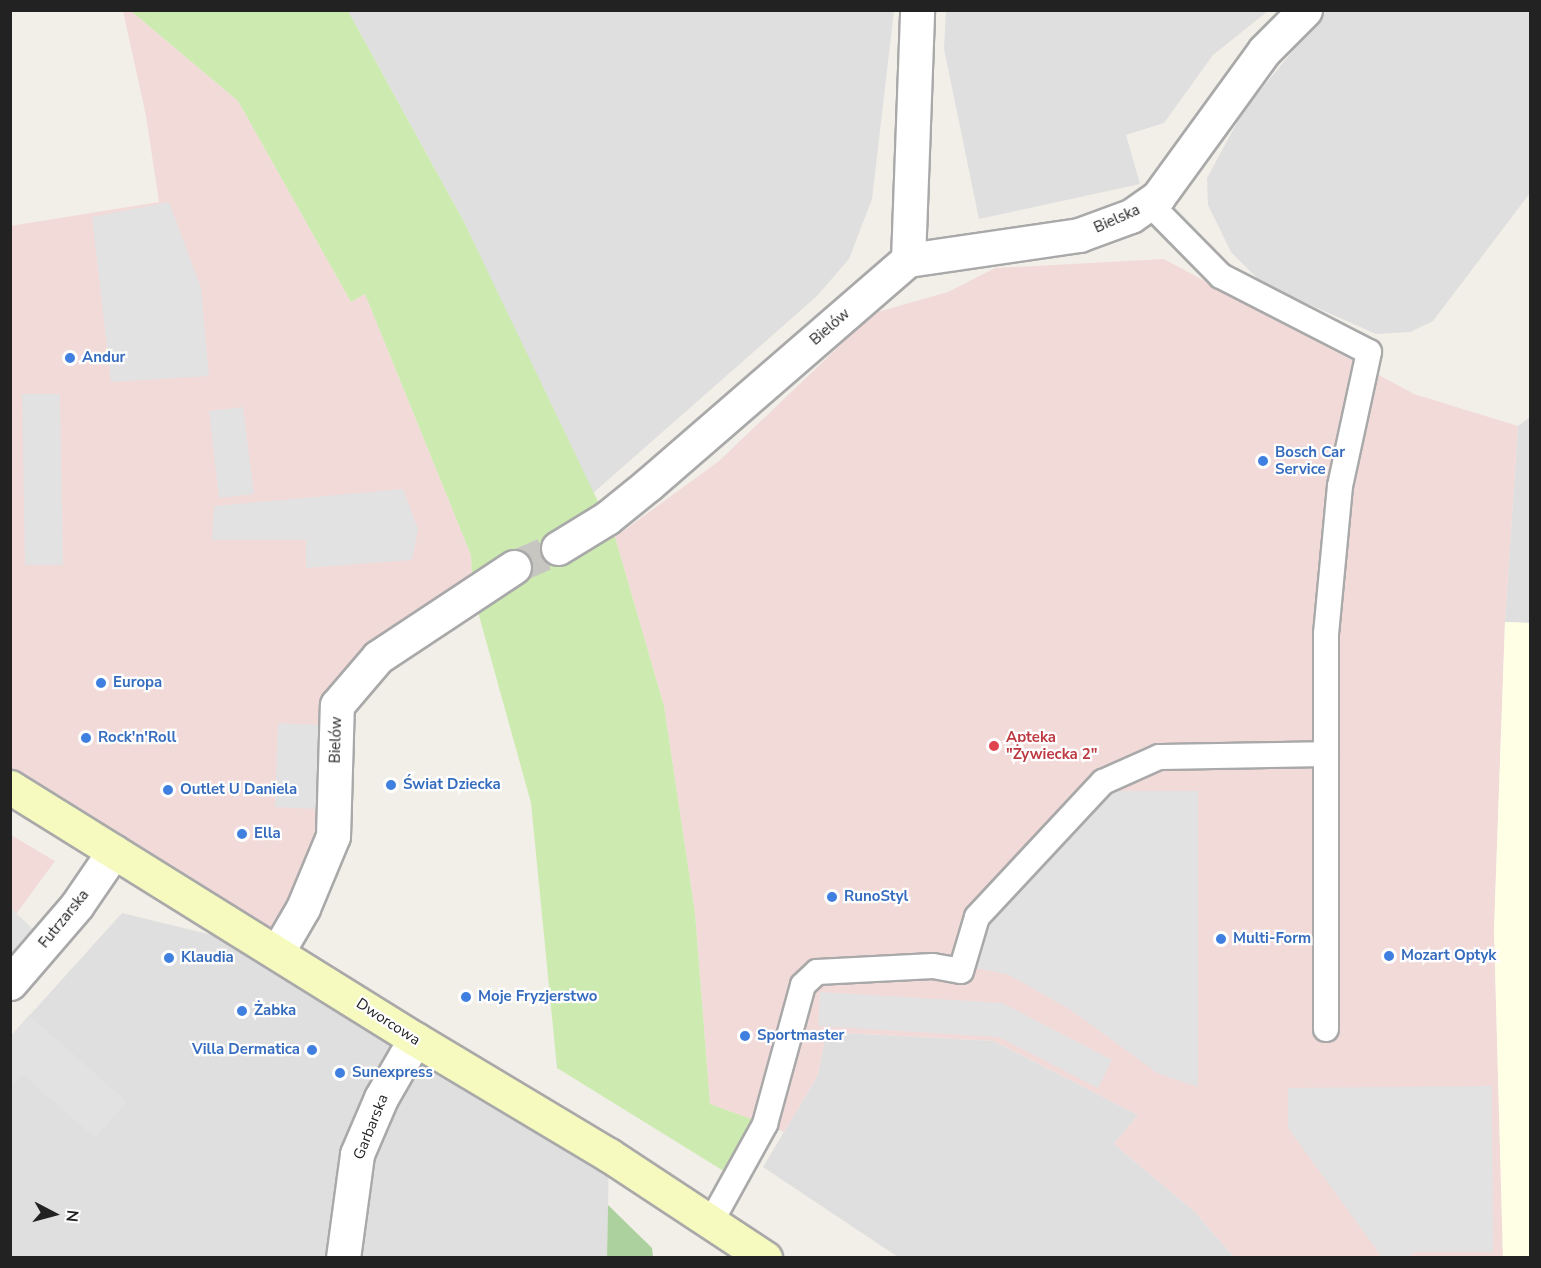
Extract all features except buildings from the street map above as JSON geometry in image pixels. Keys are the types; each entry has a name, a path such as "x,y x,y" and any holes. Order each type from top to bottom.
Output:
{"street":[{"path":"908,260 917,10"},
{"name":"Bielska","path":"908,260 1079,235 1131,216 1150,204 1182,169 1225,101 1264,51 1305,10"},
{"name":"Bielów","path":"558,548 607,518 649,484 908,260"},
{"name":"Bielów","path":"278,951 303,908 333,836 338,705 378,657 514,567"},
{"name":"Dworcowa","path":"10,787 278,951 415,1039 609,1155 765,1257"},
{"name":"Futrzarska","path":"10,984 77,906 114,851"},
{"name":"Garbarska","path":"343,1257 357,1154 381,1098 415,1039"}],"lane":[{"path":"1150,204 1221,276 1369,352 1340,486 1326,634 1326,1029"},
{"path":"711,1222 765,1124 803,986 817,972 933,966 961,971 977,917 1103,782 1159,757 1326,754"}],"shaded area":[{"path":"946,10 1268,11 1213,55 1164,123 1126,135 1140,184 979,219 944,49"},
{"path":"123,11 131,11 238,101 351,302 365,294 471,555 473,594 337,705 333,836 278,951 11,787 10,226 159,202 146,116"},
{"path":"348,11 894,11 872,199 849,259 817,296 592,494 464,222"},
{"path":"1326,11 1530,11 1530,193 1433,321 1410,332 1376,334 1263,284 1231,252 1208,205 1207,178 1244,110"},
{"path":"169,202 201,288 209,376 111,382 92,217"},
{"path":"1164,259 1414,394 1518,426 1505,622 1494,930 1503,1257 1234,1257 1194,1211 1114,1144 1138,1115 994,1041 826,1032 818,1075 784,1132 710,1104 695,913 664,706 615,537 719,461 874,313 948,292 995,268"},
{"path":"22,394 60,394 63,565 25,565"},
{"path":"243,407 254,494 219,498 209,411"},
{"path":"1530,417 1530,623 1505,622 1518,426"},
{"path":"403,489 418,529 412,560 306,568 306,540 212,540 214,506"},
{"path":"1505,622 1530,623 1530,1258 1503,1257 1494,930"},
{"path":"278,723 322,725 318,809 275,807"},
{"path":"1105,791 1198,791 1198,1087 1157,1073 1071,1010 1007,974 969,967 984,917"},
{"path":"11,835 55,861 11,921"},
{"path":"11,908 43,939 11,983"},
{"path":"122,913 278,951 609,1155 607,1257 11,1258 11,1036"},
{"path":"820,992 1002,1003 1112,1060 1098,1088 999,1037 818,1026"},
{"path":"29,1015 127,1102 95,1138 22,1074 11,1086 11,1036"},
{"path":"826,1032 994,1041 1138,1115 1114,1144 1194,1211 1234,1257 898,1257 763,1167 818,1075"},
{"path":"1492,1086 1493,1252 1415,1252 1407,1257 1382,1257 1288,1128 1288,1088"}],"green space":[{"path":"131,11 348,11 464,222 615,537 664,706 695,913 710,1104 765,1124 735,1178 557,1068 531,803 473,594 471,555 365,294 351,302 238,101"},
{"path":"608,1205 652,1248 653,1257 607,1257"}],"tunnel":[{"path":"514,567 558,548"}],"place":[{"name":"Andur","path":"70,358"},
{"name":"Bosch Car Service","path":"1263,461"},
{"name":"Europa","path":"101,683"},
{"name":"Rock'n'Roll","path":"86,738"},
{"name":"Apteka \"Żywiecka 2\"","path":"994,746"},
{"name":"Świat Dziecka","path":"391,785"},
{"name":"Outlet U Daniela","path":"168,790"},
{"name":"Ella","path":"242,834"},
{"name":"RunoStyl","path":"832,897"},
{"name":"Multi-Form","path":"1221,939"},
{"name":"Mozart Optyk","path":"1389,956"},
{"name":"Klaudia","path":"169,958"},
{"name":"Moje Fryzjerstwo","path":"466,997"},
{"name":"Żabka","path":"242,1011"},
{"name":"Sportmaster","path":"745,1036"},
{"name":"Villa Dermatica","path":"312,1050"},
{"name":"Sunexpress","path":"340,1073"}]}
